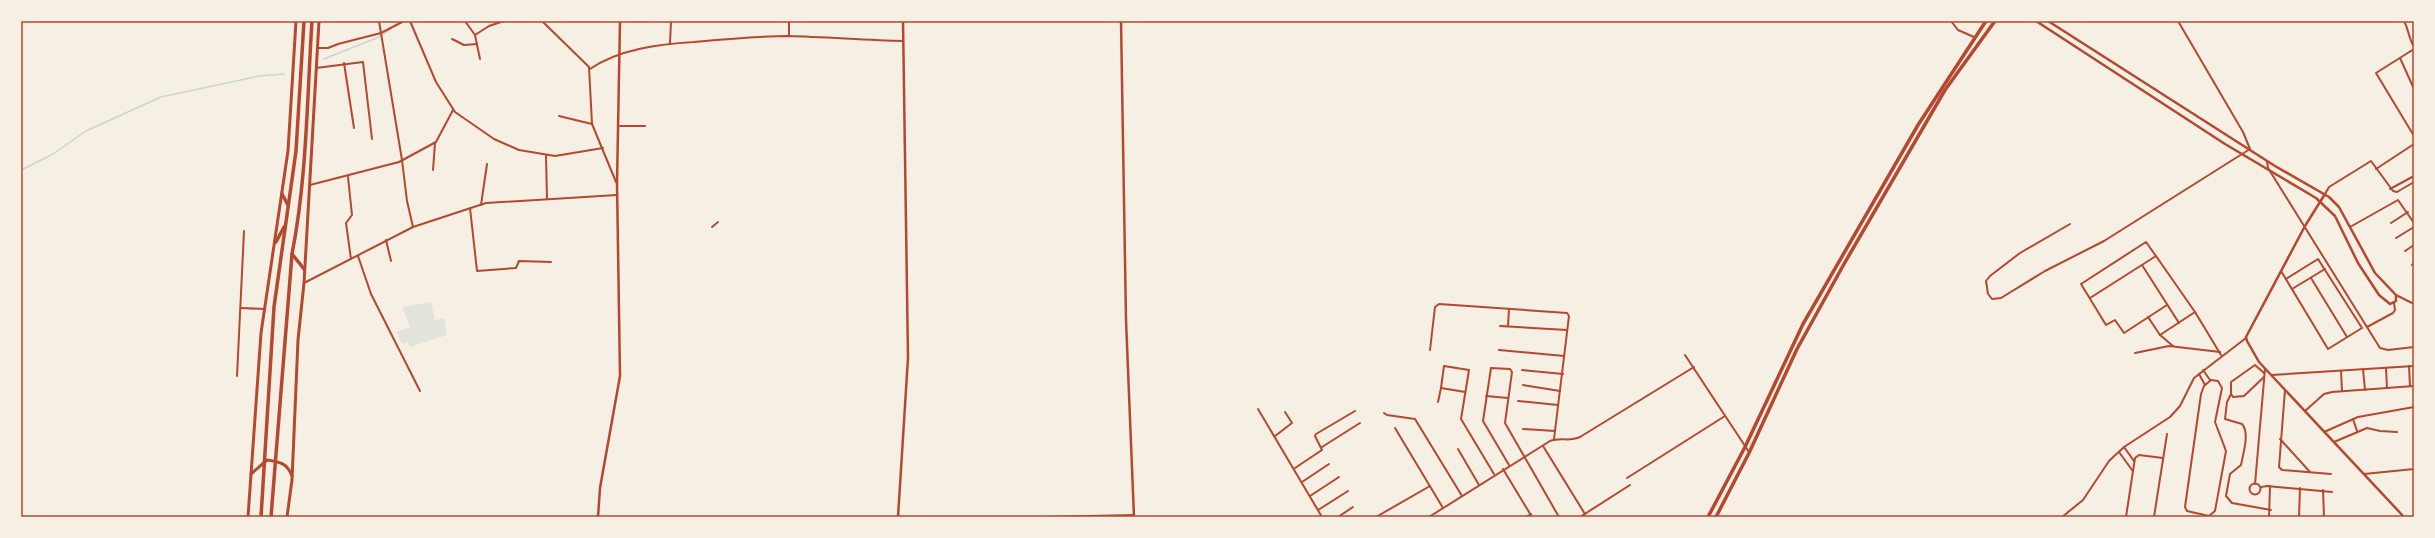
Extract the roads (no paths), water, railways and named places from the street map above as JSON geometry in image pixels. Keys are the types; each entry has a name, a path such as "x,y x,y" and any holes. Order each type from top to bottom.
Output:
{"highway":[{"path":"261,517 274,307 296,151 304,21"},
{"path":"271,517 289,283 298,220 312,21"},
{"path":"1708,517 1745,447 1803,324 1918,124 1986,21"},
{"path":"1716,517 1749,453 1797,349 1869,219 1945,90 1995,21"},
{"path":"282,194 288,206"},
{"path":"1864,216 1869,219"},
{"path":"276,242 286,225"},
{"path":"292,254 304,269"}],"main road":[{"path":"248,517 260,334 276,242 288,151 296,21"},
{"path":"288,516 292,476 298,340 304,283 319,21"},
{"path":"311,35 318,35"},
{"path":"251,474 267,460 286,465 292,476"}],"street":[{"path":"379,21 402,160 407,201 413,227"},
{"path":"317,48 327,49 337,44 381,33 404,21"},
{"path":"410,21 436,82 453,110 502,143 519,150 555,156 603,148"},
{"path":"465,21 475,36 480,59"},
{"path":"475,36 489,26 504,21"},
{"path":"542,21 590,69 592,124 617,183"},
{"path":"598,517 600,488 620,376 617,183 620,126 620,21"},
{"path":"670,44 671,21"},
{"path":"789,21 790,36"},
{"path":"898,517 908,358 903,21"},
{"path":"1046,517 1134,516 1126,320 1121,21"},
{"path":"1951,21 1958,30 1974,37"},
{"path":"2036,21 2243,154 2320,201 2335,216 2358,263 2379,296 2386,302 2394,303"},
{"path":"2048,21 2267,161 2325,194 2340,208 2375,273 2396,295 2414,304"},
{"path":"2178,21 2243,132 2250,149"},
{"path":"2404,21 2409,28 2408,37 2414,48 2376,73 2414,136"},
{"path":"590,69 619,56 670,44 730,38 790,36 903,41"},
{"path":"452,39 464,45 477,44"},
{"path":"2400,58 2414,88"},
{"path":"316,68 361,60 364,62 366,100 372,139"},
{"path":"344,63 354,128"},
{"path":"433,170 435,143 453,110"},
{"path":"559,116 592,124"},
{"path":"620,126 645,126"},
{"path":"309,186 391,166 435,143"},
{"path":"2376,169 2414,144"},
{"path":"2070,224 2020,253 1990,276 1986,282 1988,294 1992,299 2001,298 2045,271 2093,248 2250,149"},
{"path":"546,155 547,199"},
{"path":"2267,161 2268,168 2380,348 2384,350 2414,347"},
{"path":"2062,517 2082,500 2109,461 2124,448 2176,410 2187,388 2199,374 2221,354 2246,337 2305,226 2329,187 2371,161 2390,189 2397,192 2414,182"},
{"path":"481,205 487,164"},
{"path":"2390,189 2414,176"},
{"path":"348,177 352,215 346,222 351,259"},
{"path":"304,283 413,227 470,208 500,201 617,194"},
{"path":"2350,227 2398,200 2408,212 2414,223"},
{"path":"470,208 477,271 516,268 519,261 551,262"},
{"path":"2391,223 2408,212"},
{"path":"712,228 718,222"},
{"path":"2396,238 2414,227"},
{"path":"237,376 244,231"},
{"path":"386,240 391,261"},
{"path":"2167,305 2124,333 2115,320 2106,325 2081,284 2146,242 2195,312 2221,354"},
{"path":"2405,251 2414,245"},
{"path":"358,256 371,294 420,391"},
{"path":"2090,298 2156,256"},
{"path":"2281,271 2328,349 2362,328 2318,259 2286,279"},
{"path":"2142,265 2179,323"},
{"path":"2292,289 2325,269"},
{"path":"2311,278 2347,337"},
{"path":"2367,327 2393,313 2395,310 2394,303 2397,298 2396,295"},
{"path":"1430,350 1437,305 1566,313 1569,316 1554,439"},
{"path":"241,308 265,309"},
{"path":"1508,326 1509,309"},
{"path":"2160,334 2195,312"},
{"path":"2148,317 2160,334 2174,346"},
{"path":"1500,326 1567,330"},
{"path":"2246,337 2252,353 2265,368 2404,517"},
{"path":"2135,353 2163,346 2174,346 2221,354"},
{"path":"1499,350 1564,356"},
{"path":"1685,355 1749,453"},
{"path":"1438,402 1444,368 1446,365 1469,370 1462,419 1494,474"},
{"path":"2264,374 2255,365 2231,382 2231,394 2227,402 2225,419 2242,424 2246,429 2246,435 2241,465 2230,474 2226,496 2232,503 2271,510"},
{"path":"2409,366 2410,386"},
{"path":"2272,375 2414,366"},
{"path":"1429,517 1462,497 1494,474 1554,439 1571,440 1580,437 1694,367"},
{"path":"2261,488 2259,494 2252,494 2250,488 2255,484 2265,368"},
{"path":"2386,368 2387,388"},
{"path":"1509,465 1483,421 1490,369 1510,370 1512,372 1505,423 1559,517"},
{"path":"2363,369 2365,390"},
{"path":"1522,370 1563,374"},
{"path":"2203,370 2211,380 2218,381 2222,388 2215,422 2226,451 2215,512 2209,516 2188,511 2185,507 2201,394 2205,385 2211,380"},
{"path":"2341,371 2342,391"},
{"path":"2199,374 2205,385"},
{"path":"2231,394 2234,397 2244,396 2264,377"},
{"path":"1523,385 1560,391"},
{"path":"2305,411 2324,394 2342,391 2414,386"},
{"path":"1441,388 1465,392"},
{"path":"2285,389 2280,439 2280,469 2331,474"},
{"path":"1486,396 1508,398"},
{"path":"1518,401 1558,405"},
{"path":"2324,432 2353,419 2414,407"},
{"path":"1258,409 1295,468 1309,496 1322,517"},
{"path":"1322,447 1315,435 1355,411"},
{"path":"1274,436 1292,423 1285,412"},
{"path":"1384,413 1387,416 1415,420 1462,497"},
{"path":"1627,478 1725,416"},
{"path":"2353,419 2357,431"},
{"path":"1295,468 1322,450 1322,447 1360,423"},
{"path":"1395,428 1444,508"},
{"path":"2334,442 2357,431 2370,428 2380,432 2396,432"},
{"path":"1522,429 1555,431"},
{"path":"2154,517 2167,434"},
{"path":"2280,439 2310,472"},
{"path":"1543,446 1585,514"},
{"path":"2124,448 2134,462"},
{"path":"1458,449 1479,485"},
{"path":"2119,452 2132,470"},
{"path":"2126,517 2134,462 2139,455 2163,458"},
{"path":"1302,482 1329,464"},
{"path":"1503,469 1532,517"},
{"path":"2364,474 2413,470"},
{"path":"1309,496 1339,477"},
{"path":"2255,484 2261,488 2270,486 2332,492"},
{"path":"1580,517 1630,485"},
{"path":"1376,517 1430,486"},
{"path":"2269,517 2271,510 2270,486"},
{"path":"2298,517 2300,488"},
{"path":"2323,490 2324,517"},
{"path":"1318,510 1348,491"},
{"path":"1338,517 1353,507"},
{"path":"1526,517 1530,514"}],"waterway":[{"path":"324,59 379,37 391,29"},
{"path":"21,170 53,154 86,131 161,97 259,76 284,74"}]}
